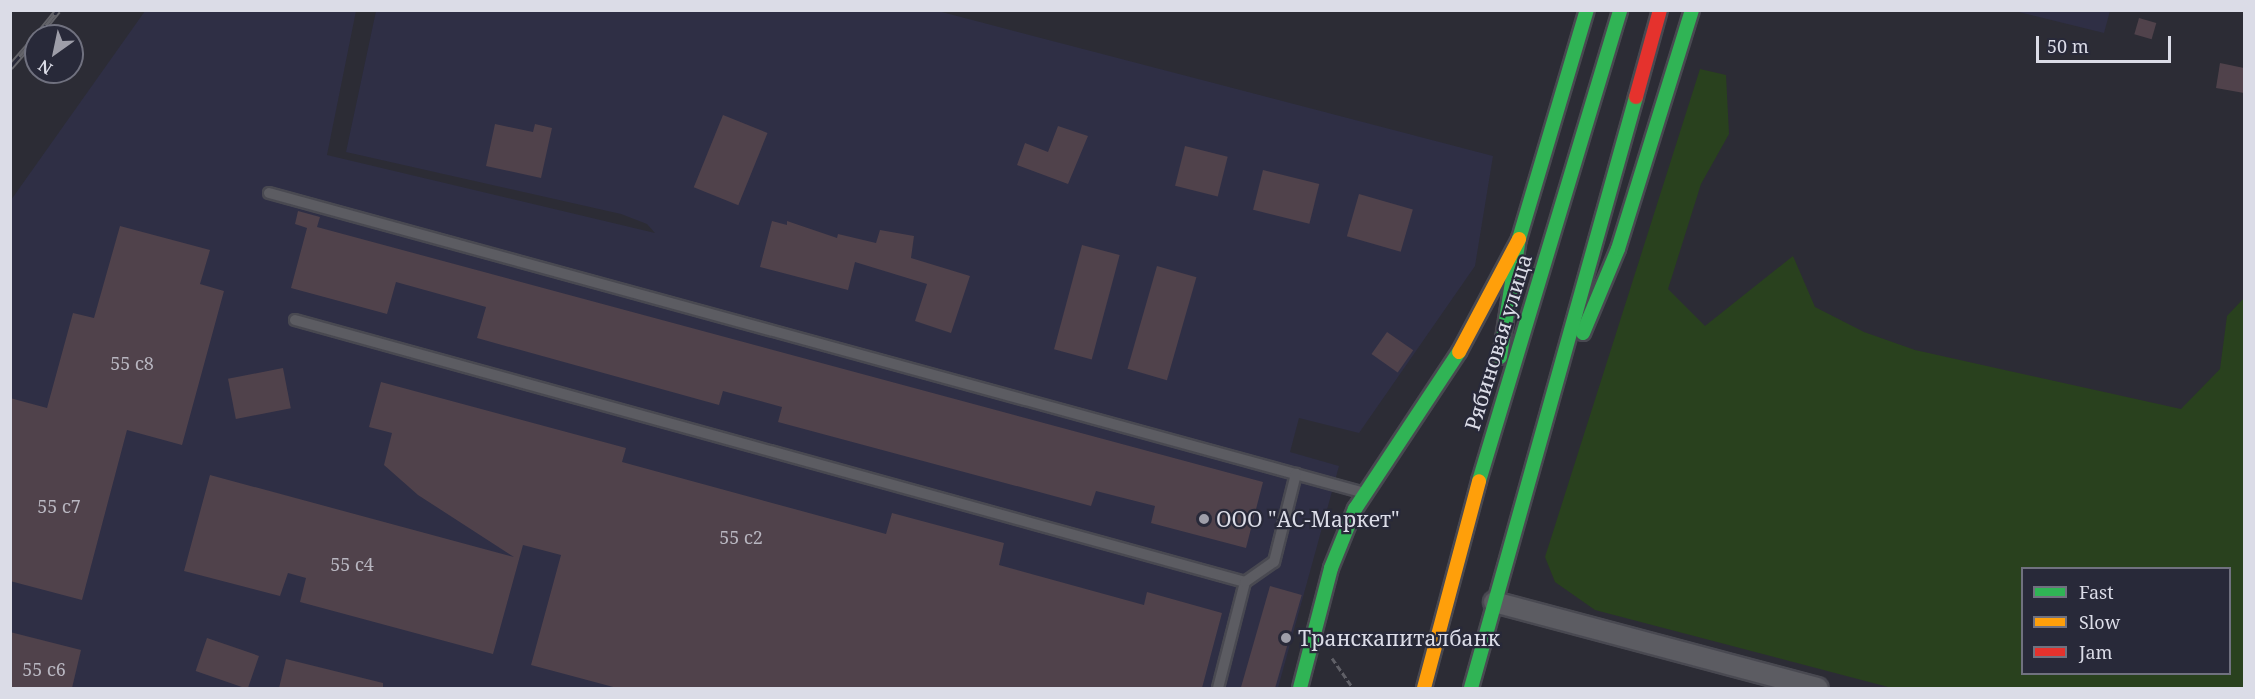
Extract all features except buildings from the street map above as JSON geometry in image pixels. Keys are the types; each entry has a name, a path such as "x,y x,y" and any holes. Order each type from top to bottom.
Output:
{"main road":[{"path":"1495,422 1502,341 1519,238 1587,10"},
{"name":"Рябиновая улица","path":"1424,688 1495,422 1620,10"},
{"path":"1471,688 1541,428 1660,10"},
{"path":"1541,428 1618,249 1692,10"},
{"path":"1300,688 1332,568 1365,493 1472,334 1519,238"}],"street":[{"path":"1494,602 1818,688"}],"lane":[{"path":"269,193 1365,493"},
{"path":"295,320 1245,582"},
{"path":"1218,688 1245,582 1274,562 1296,474"}],"path":[{"path":"1332,657 1353,688"}],"shaded area":[{"path":"145,11 356,11 327,155 655,233 647,224 621,214 346,152 376,11 938,11 1493,156 1475,266 1359,433 1299,418 1290,452 1339,466 1278,688 11,688 11,200"},
{"path":"2015,11 2110,11 2104,33"}],"green space":[{"path":"1700,69 1726,75 1729,134 1701,184 1668,289 1705,326 1793,256 1815,307 1864,332 1915,350 2181,409 2220,369 2227,316 2244,298 2244,688 1892,688 1595,610 1555,582 1545,557"}],"railway":[{"path":"47,24 58,10"},
{"path":"10,67 24,51"}],"traffic: fast":[{"path":"1500,357 1519,239 1587,10"},
{"path":"1479,481 1620,10"},
{"path":"1583,333 1618,249 1692,10"},
{"path":"1471,688 1636,97"},
{"path":"1300,688 1331,568 1355,509 1459,352"}],"traffic: slow":[{"path":"1459,352 1519,239"},
{"path":"1424,688 1479,481"}],"traffic: jam":[{"path":"1636,97 1660,10"}],"place":[{"name":"ООО \"АС-Маркет\"","path":"1204,519"},
{"name":"Транскапиталбанк","path":"1286,638"}]}
